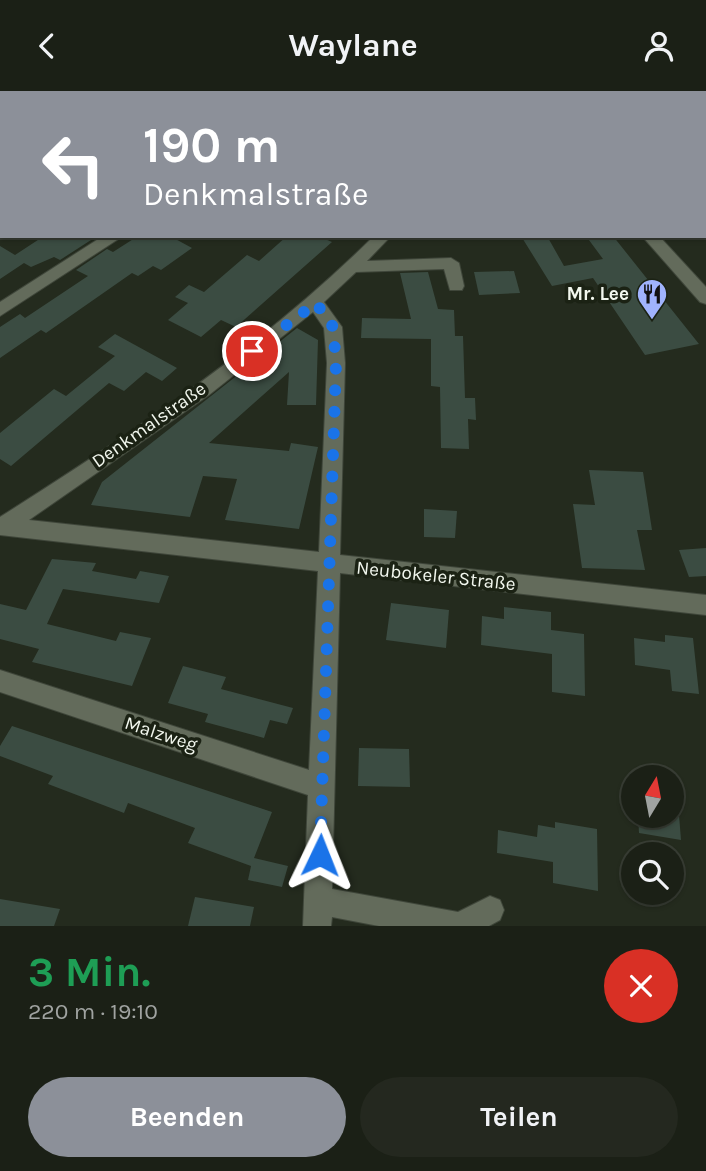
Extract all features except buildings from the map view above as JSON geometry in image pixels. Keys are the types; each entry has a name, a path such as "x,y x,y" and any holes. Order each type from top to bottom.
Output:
{"street":[{"path":"0,310 112,238"},
{"name":"Denkmalstraße","path":"2,526 216,378 316,303 381,238"},
{"path":"652,238 706,297"},
{"path":"355,267 451,263 456,286"},
{"path":"316,303 333,327 336,363 336,434 328,564 318,913 459,926 490,910"},
{"name":"Neubokeler Straße","path":"2,526 706,605"},
{"name":"Malzweg","path":"0,681 323,787"}],"place":[{"name":"Mr. Lee","path":"652,321"}],"route":[{"path":"252,351 316,303 333,327 336,434 328,564 320,855"}]}
